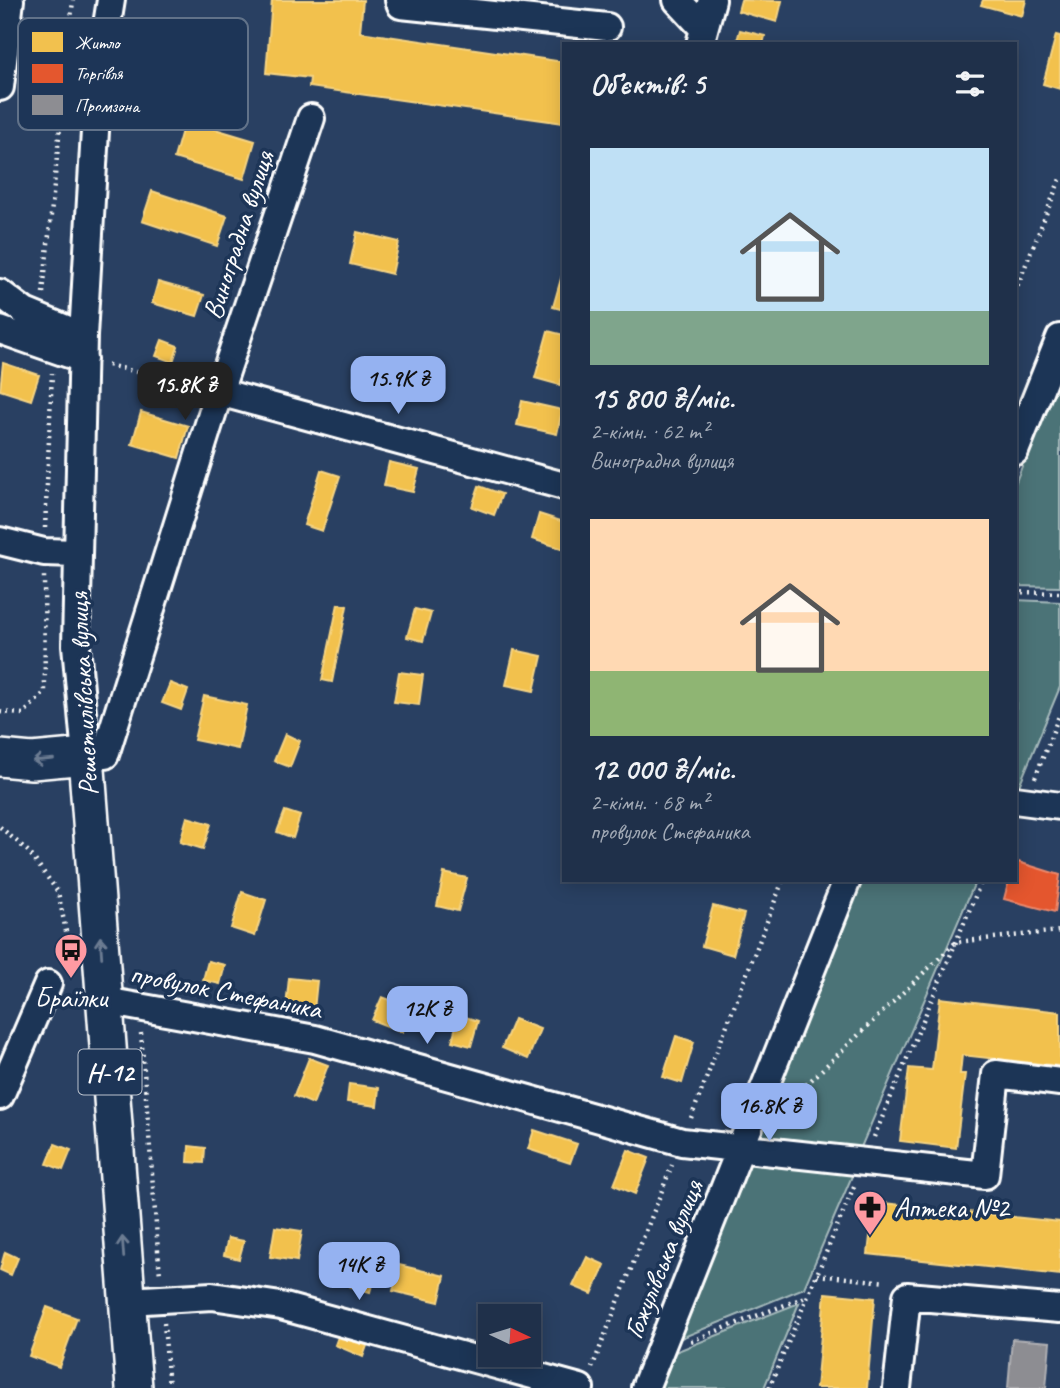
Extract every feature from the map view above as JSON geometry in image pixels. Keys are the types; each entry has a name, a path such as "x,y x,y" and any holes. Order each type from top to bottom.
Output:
{"main road":[{"path":"0,758 32,761 86,757"},
{"name":"Решетилівська вулиця","path":"86,757 134,1388"}],"street":[{"path":"0,87 10,0"},
{"name":"Решетилівська вулиця","path":"108,18 111,0"},
{"path":"399,0 401,5 607,27"},
{"path":"677,0 702,37"},
{"path":"702,37 712,0"},
{"name":"Виноградна вулиця","path":"86,757 104,755 219,392 311,118"},
{"name":"Решетилівська вулиця","path":"86,757 76,645 76,553 83,347 95,130"},
{"path":"0,293 24,313 41,319 83,347"},
{"path":"0,330 83,347"},
{"path":"1017,446 1060,338"},
{"path":"219,392 562,485"},
{"path":"0,541 44,552 76,553"},
{"path":"1020,801 1060,806"},
{"name":"Гожулівська вулиця","path":"645,1388 846,882"},
{"path":"0,1096 48,984"},
{"name":"провулок Стефаника","path":"105,1001 315,1039 681,1142 743,1146 863,1164 985,1175 996,1074 1060,1082"},
{"path":"128,1301 212,1296 281,1306 580,1388"},
{"path":"897,1388 907,1296 1060,1309"}],"path":[{"path":"70,18 72,0"},
{"path":"41,319 59,130"},
{"path":"1017,287 1060,178"},
{"path":"83,347 219,392"},
{"path":"1017,592 1060,593"},
{"path":"1020,801 1060,713"},
{"path":"0,827 29,852 58,892"},
{"path":"769,1388 981,882"},
{"path":"781,1109 956,942 1060,931"},
{"path":"817,1275 895,1283 907,1296"},
{"path":"659,1353 808,1296"}],"green space":[{"path":"1060,371 1060,587 1017,586 1017,479"},
{"path":"1017,600 1060,602 1060,687 1017,791"},
{"path":"857,882 975,882 859,1152 758,1135"},
{"path":"750,1155 855,1169 804,1288 674,1341"},
{"path":"799,1303 764,1388 657,1388 670,1354"}],"building: Житло":[{"path":"272,0 363,0 360,32 562,62 562,123 309,87 310,78 266,73"},
{"path":"741,0 782,1 777,22 738,11"},
{"path":"983,0 1026,0 1022,16 981,5"},
{"path":"740,30 765,36 764,42 737,42"},
{"path":"1056,35 1060,36 1060,89 1043,84"},
{"path":"182,130 218,130 255,141 244,179 174,158"},
{"path":"152,191 227,216 217,246 142,221"},
{"path":"357,232 399,242 392,274 350,264"},
{"path":"562,275 562,309 553,307"},
{"path":"158,282 204,295 197,316 152,303"},
{"path":"548,331 562,334 560,385 535,378"},
{"path":"162,340 178,346 173,362 156,356"},
{"path":"3,363 39,375 31,400 0,390"},
{"path":"522,401 562,410 557,434 517,425"},
{"path":"141,412 188,426 179,458 132,444"},
{"path":"389,462 419,469 413,492 384,486"},
{"path":"321,470 340,476 322,531 304,525"},
{"path":"479,486 502,494 494,515 472,507"},
{"path":"539,514 562,521 562,548 532,539"},
{"path":"338,604 347,606 332,682 322,680"},
{"path":"415,609 431,613 423,641 407,637"},
{"path":"514,650 542,656 534,691 506,685"},
{"path":"399,672 423,675 419,705 394,702"},
{"path":"170,683 188,690 181,710 162,703"},
{"path":"204,696 247,705 238,749 194,740"},
{"path":"285,734 300,741 290,767 274,761"},
{"path":"285,811 300,816 293,838 277,832"},
{"path":"187,817 211,824 203,849 180,842"},
{"path":"444,873 467,878 458,911 437,906"},
{"path":"242,892 266,900 255,936 231,928"},
{"path":"713,906 744,914 733,955 702,946"},
{"path":"208,961 225,965 220,984 203,980"},
{"path":"289,978 317,981 314,1010 286,1007"},
{"path":"382,997 412,1008 402,1032 372,1020"},
{"path":"940,998 1060,1012 1060,1066 962,1055 960,1074 965,1074 956,1148 900,1141 909,1068 932,1070"},
{"path":"459,1015 478,1021 471,1046 452,1041"},
{"path":"514,1019 540,1029 528,1059 502,1048"},
{"path":"676,1036 694,1042 682,1083 663,1077"},
{"path":"309,1058 328,1065 313,1104 294,1096"},
{"path":"349,1084 379,1088 377,1106 347,1102"},
{"path":"534,1130 577,1144 570,1163 528,1149"},
{"path":"55,1144 71,1150 63,1170 47,1164"},
{"path":"189,1146 205,1148 204,1163 188,1162"},
{"path":"628,1150 649,1158 635,1194 614,1185"},
{"path":"874,1202 1060,1222 1060,1275 868,1254"},
{"path":"275,1227 302,1231 297,1261 270,1257"},
{"path":"228,1238 244,1241 239,1259 224,1255"},
{"path":"5,1252 18,1258 11,1275 0,1270"},
{"path":"587,1257 605,1265 592,1294 573,1286"},
{"path":"399,1265 445,1276 439,1302 393,1291"},
{"path":"354,1268 375,1274 370,1292 349,1286"},
{"path":"825,1293 875,1298 867,1388 816,1388"},
{"path":"47,1307 77,1318 59,1367 29,1356"},
{"path":"341,1329 369,1340 363,1357 335,1345"}],"building: Торгівля":[{"path":"1017,862 1060,875 1055,912 1004,899 1008,882 1017,882"}],"building: Промзона":[{"path":"1012,1339 1050,1342 1046,1388 1008,1388"}],"place":[{"name":"Браїлки","path":"71,980"},
{"name":"Аптека №2","path":"870,1237"}]}
